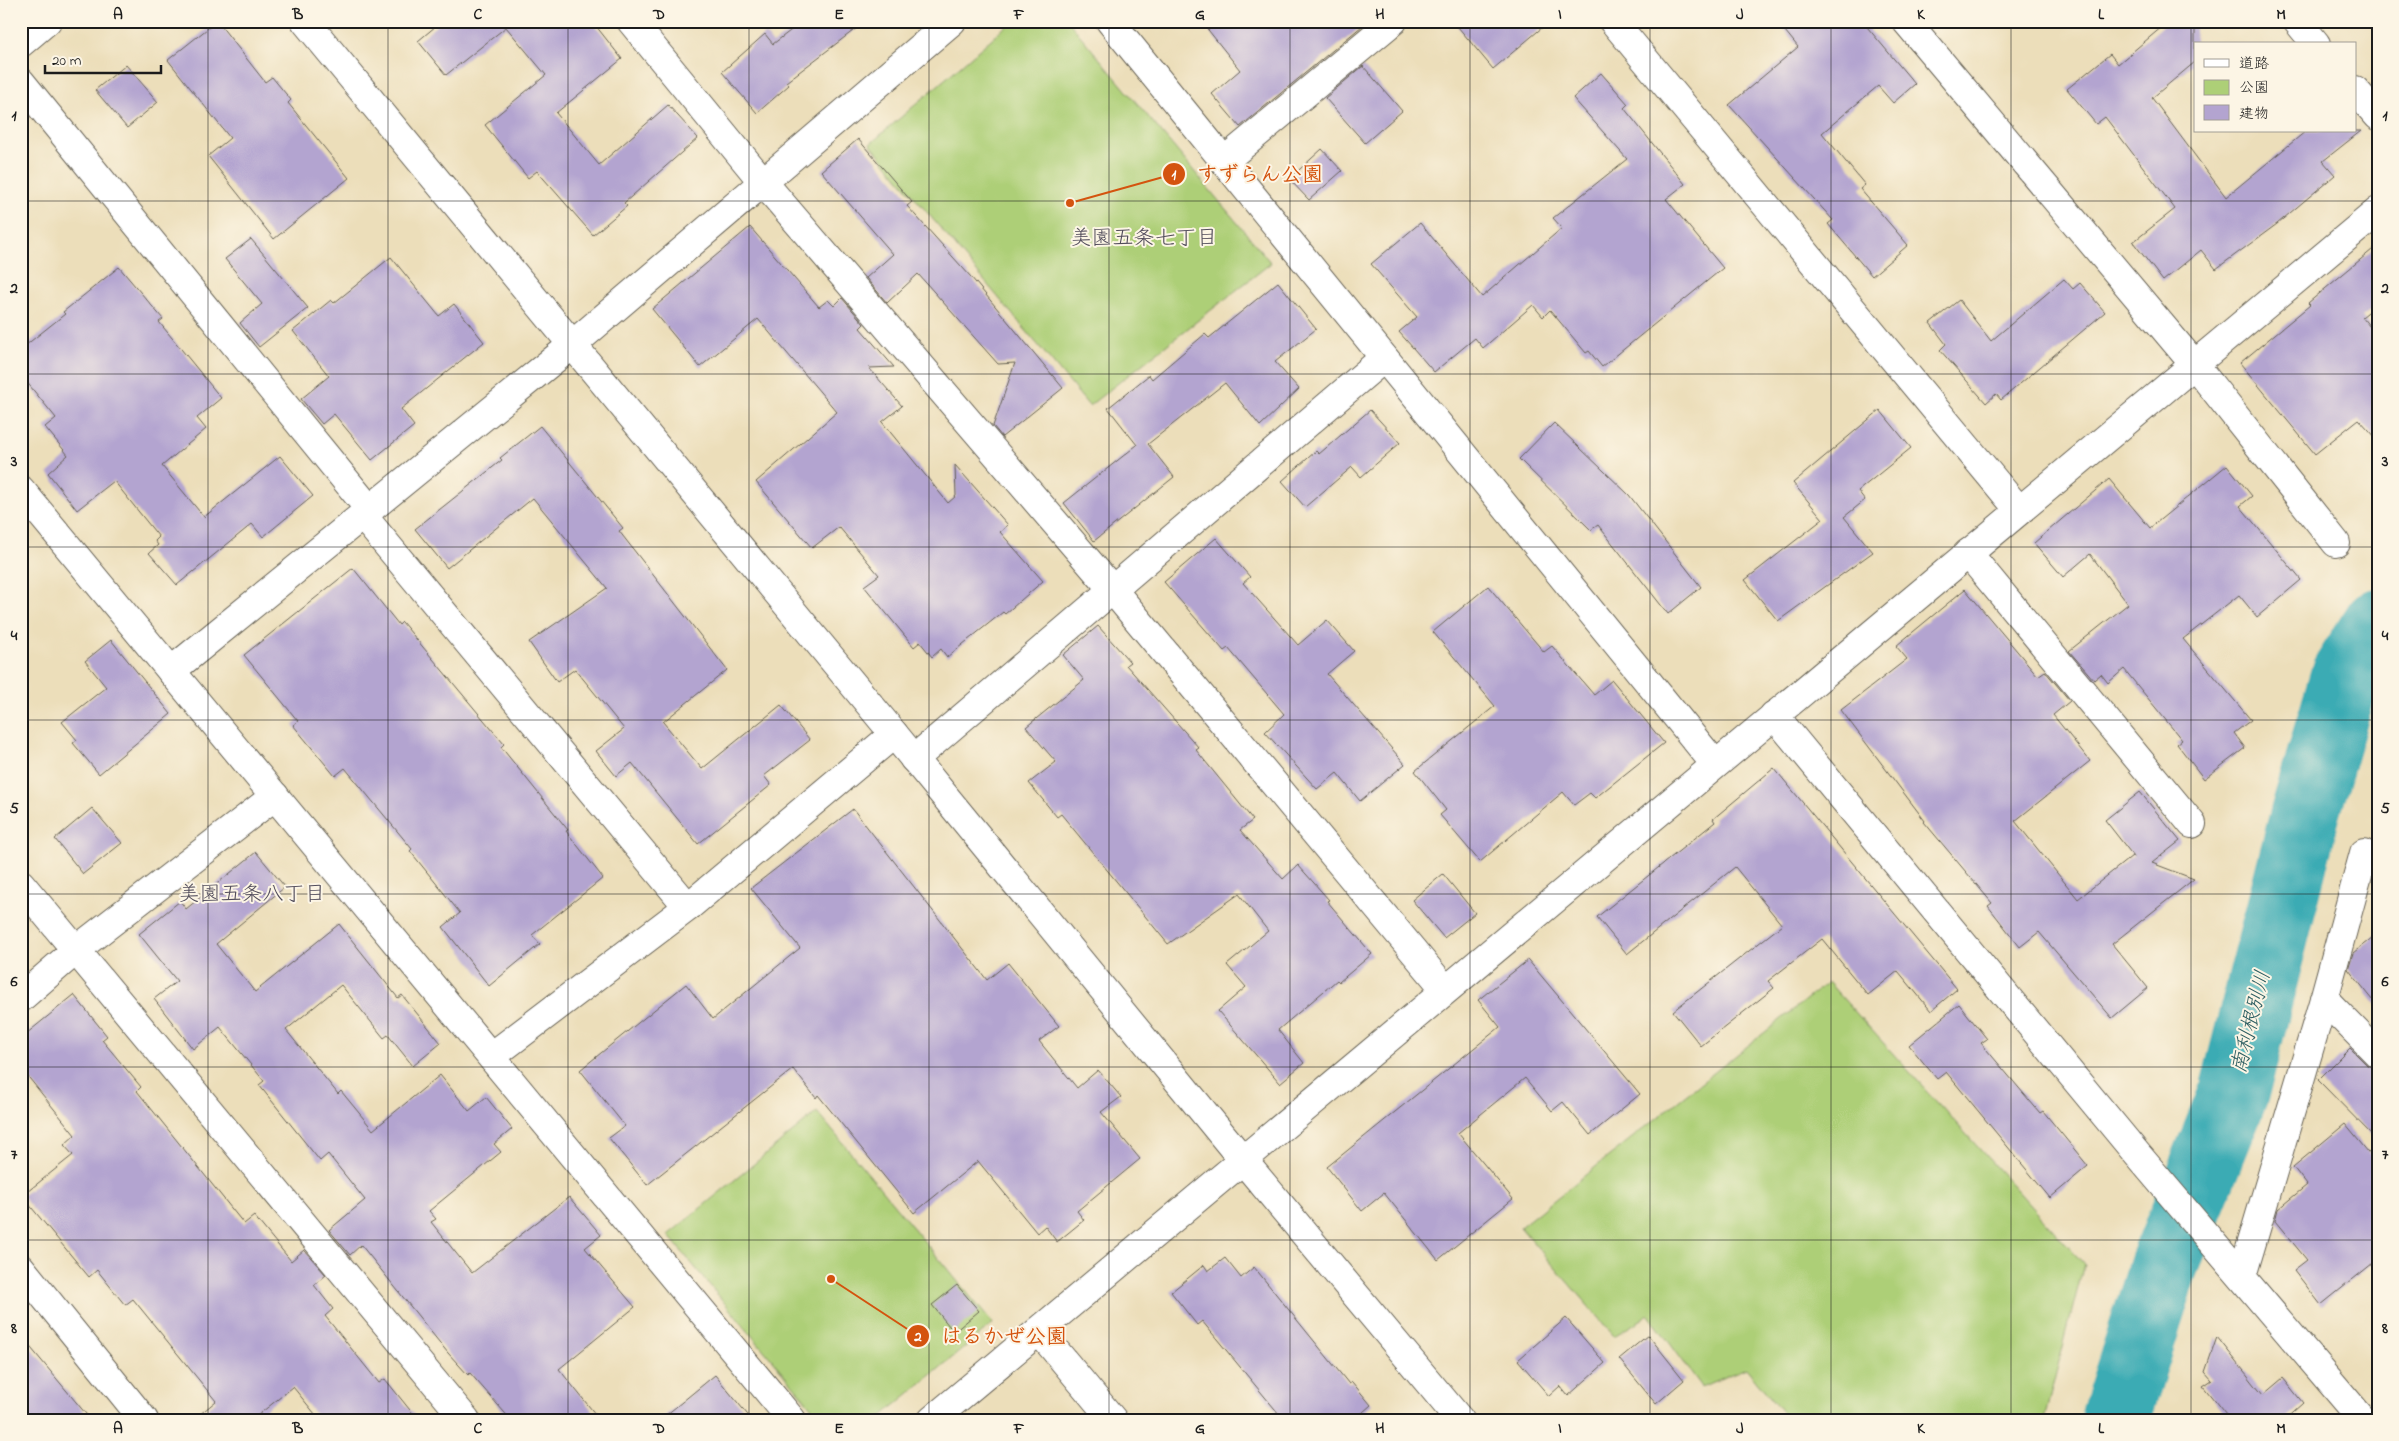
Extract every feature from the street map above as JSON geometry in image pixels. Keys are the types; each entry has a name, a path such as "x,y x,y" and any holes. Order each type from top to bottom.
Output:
{"street":[{"path":"21,43 47,21"},
{"path":"305,21 894,734 1242,1160 1460,1420"},
{"path":"631,21 763,182 1112,589 1445,989"},
{"path":"1110,21 1715,764"},
{"path":"1224,161 1393,21"},
{"path":"1613,21 2019,510"},
{"path":"1906,21 2194,364 2336,543"},
{"path":"2297,21 2314,42"},
{"path":"171,671 572,345 946,23"},
{"path":"21,82 367,513 688,907"},
{"path":"2356,91 2378,116"},
{"path":"932,1420 1445,989 2378,211"},
{"path":"914,759 1384,358"},
{"path":"21,490 792,1420"},
{"path":"1968,553 2192,824"},
{"path":"1774,715 2233,1268 2363,1420"},
{"path":"492,1056 688,907 894,734"},
{"path":"21,998 76,950 275,796"},
{"path":"2233,1268 2324,999 2364,853"},
{"path":"21,884 466,1420"},
{"path":"2324,999 2378,1054"},
{"path":"21,1268 144,1420"},
{"path":"1040,1331 1113,1420"}],"green space":[{"path":"1012,21 1068,21 1271,263 1089,406 870,144"},
{"path":"1828,982 2084,1264 2044,1420 1789,1420 1746,1368 1702,1387 1649,1315 1614,1336 1520,1227"},
{"path":"817,1112 993,1324 877,1420 822,1420 668,1235"}],"building":[{"path":"217,21 265,82 272,77 291,100 288,103 349,178 274,239 208,156 230,138 168,60"},
{"path":"442,21 592,21 622,59 556,113 599,165 668,105 698,138 624,203 627,206 593,235 537,171 528,178 485,125 546,75 506,27 446,75 418,41"},
{"path":"803,21 866,21 786,82 789,85 757,113 722,72 765,34 773,44"},
{"path":"1201,21 1368,21 1240,127 1212,94 1240,70"},
{"path":"1453,21 1550,21 1493,69"},
{"path":"1777,21 1862,21 1915,84 1893,103 1878,86 1822,133 1865,185 1860,189 1908,245 1872,276 1828,224 1833,220 1729,105 1798,47"},
{"path":"2169,21 2195,21 2194,63 2152,98 2226,197 2305,132 2361,131 2323,161 2335,175 2277,224 2216,269 2201,250 2163,281 2133,242 2175,209 2105,117 2096,124 2067,89 2110,54 2118,64"},
{"path":"126,65 158,102 127,128 95,90"},
{"path":"1363,66 1402,111 1365,143 1325,98"},
{"path":"1601,73 1628,104 1624,108 1685,184 1666,199 1723,268 1602,367 1589,351 1586,353 1550,310 1543,317 1533,305 1483,348 1475,338 1434,372 1399,332 1417,317 1371,264 1420,223 1482,297 1562,228 1553,218 1627,159 1573,98"},
{"path":"858,139 912,202 907,206 971,277 1063,388 1002,437 993,426 1015,363 998,364 918,274 887,303 866,278 893,254 821,171"},
{"path":"1322,149 1342,171 1309,200 1289,179"},
{"path":"750,227 819,307 828,300 834,306 842,298 864,324 860,328 894,367 869,368 902,406 882,422 948,503 956,496 955,465 1008,525 1000,532 1043,581 1005,614 1003,612 947,657 941,649 932,657 920,642 914,647 864,586 879,575 839,527 812,548 756,482 837,412 758,319 700,367 652,309"},
{"path":"251,239 308,308 259,347 240,323 262,304 225,259"},
{"path":"2378,245 2378,304 2362,317 2378,337 2378,440 2359,419 2315,454 2240,363"},
{"path":"391,257 439,316 454,304 484,342 401,409 414,426 372,460 334,414 322,424 301,399 329,376 293,331 331,300 334,303"},
{"path":"119,267 163,319 159,322 221,398 197,418 206,429 162,466 204,517 280,456 313,496 263,537 252,524 177,585 149,553 158,545 155,541 159,537 114,481 77,510 48,473 68,455 45,427 56,418 21,375 21,349"},
{"path":"2064,279 2073,289 2080,283 2105,312 2001,400 1996,394 1986,403 1940,350 1946,344 1930,323 1959,300 1991,341"},
{"path":"1278,282 1316,329 1275,362 1299,389 1260,426 1225,383 1148,444 1174,477 1094,541 1064,503 1137,445 1108,408 1149,375 1152,379 1205,334 1209,338"},
{"path":"1370,410 1400,443 1361,477 1352,467 1305,507 1282,481 1316,451 1319,454"},
{"path":"1880,410 1911,448 1858,491 1865,500 1844,517 1873,552 1778,621 1745,580 1823,519 1793,483"},
{"path":"1554,423 1629,495 1701,587 1668,614 1598,525 1591,530 1519,459"},
{"path":"540,426 623,528 619,531 727,670 663,722 702,769 781,705 810,740 764,776 771,785 698,844 632,763 616,776 596,751 624,729 575,669 557,682 529,642 607,588 533,498 447,568 415,529 502,460 500,458"},
{"path":"2227,465 2252,496 2240,506 2301,580 2257,617 2239,595 2183,639 2251,720 2234,733 2245,748 2204,779 2177,744 2182,740 2124,669 2108,683 2101,674 2094,680 2069,651 2128,604 2090,554 2063,577 2034,543 2109,479 2150,528"},
{"path":"1216,538 1250,577 1243,583 1298,645 1327,620 1354,651 1327,674 1405,764 1360,801 1337,773 1317,789 1265,732 1284,714 1228,648 1224,651 1164,582"},
{"path":"353,568 399,625 402,622 504,744 501,747 568,830 566,831 603,878 532,935 540,944 489,986 443,927 460,913 410,851 412,849 345,768 335,776 293,725 298,721 244,655"},
{"path":"1488,586 1544,652 1552,646 1594,695 1612,680 1664,743 1595,798 1590,793 1574,805 1563,792 1480,862 1440,815 1446,810 1415,771 1495,706 1433,632"},
{"path":"1965,589 2038,676 2045,671 2070,701 2053,715 2090,761 2015,821 2078,899 2132,856 2134,857 2105,820 2140,792 2180,841 2152,863 2194,879 2112,944 2148,988 2112,1018 2039,932 2020,947 1988,906 1992,903 1924,822 1841,710 1907,659 1896,646"},
{"path":"1098,626 1130,662 1126,665 1199,748 1196,750 1253,820 1240,830 1283,879 1298,865 1372,954 1339,982 1337,980 1278,1030 1304,1063 1280,1083 1218,1011 1246,987 1227,965 1268,931 1239,894 1168,944 1061,814 1057,817 1029,783 1056,762 1026,727 1084,680 1063,655"},
{"path":"111,640 171,714 99,774 73,743 77,740 62,722 106,687 85,661"},
{"path":"1774,768 1957,989 1931,1011 1898,971 1868,995 1822,939 1768,981 1774,988 1701,1046 1673,1011 1782,925 1735,867 1627,954 1597,917 1715,822 1713,819"},
{"path":"92,808 122,843 83,874 55,839"},
{"path":"853,809 987,980 1008,963 1059,1026 1039,1041 1077,1088 1098,1070 1121,1097 1101,1112 1140,1159 1077,1211 1084,1220 1057,1242 1045,1226 1037,1233 978,1161 914,1213 818,1095 816,1098 793,1069 647,1185 609,1138 625,1126 580,1070 686,984 713,1019 800,948 751,888"},
{"path":"256,852 285,887 216,944 255,992 339,924 398,998 402,995 441,1043 413,1066 388,1035 384,1038 341,985 286,1030 338,1094 341,1091 373,1130 440,1075 469,1111 486,1097 512,1129 494,1144 501,1152 429,1211 436,1219 431,1222 472,1273 569,1197 601,1235 585,1248 635,1307 559,1369 600,1420 511,1420 470,1373 468,1375 448,1353 361,1245 350,1255 329,1230 365,1200 328,1154 320,1161 259,1085 264,1081 220,1027 193,1049 154,999 177,981 139,934 180,901 186,909"},
{"path":"1443,874 1475,913 1444,938 1412,900"},
{"path":"2378,933 2378,1006 2348,969 2353,953"},
{"path":"1528,960 1640,1094 1590,1135 1563,1102 1552,1111 1525,1078 1458,1133 1513,1199 1438,1260 1384,1193 1362,1211 1327,1167 1500,1027 1478,1000"},
{"path":"74,995 107,1036 102,1040 141,1087 137,1091 244,1224 254,1216 291,1261 304,1250 326,1275 314,1285 333,1309 325,1316 379,1383 385,1379 418,1420 320,1420 293,1387 252,1420 193,1420 216,1401 133,1299 125,1305 97,1270 89,1277 22,1196 73,1155 64,1145 75,1135 21,1068 21,1038"},
{"path":"1959,1004 1987,1039 1981,1043 2040,1113 2043,1111 2088,1166 2050,1198 1946,1072 1937,1079 1909,1045"},
{"path":"2350,1048 2367,1065 2378,1069 2378,1141 2318,1080"},
{"path":"2345,1124 2378,1164 2378,1259 2321,1305 2294,1270 2307,1260 2275,1221 2278,1209 2307,1185 2293,1167"},
{"path":"1225,1258 1241,1278 1254,1267 1349,1384 1352,1382 1371,1405 1354,1420 1284,1420 1202,1321 1197,1325 1171,1292 1204,1265 1208,1271"},
{"path":"957,1285 979,1311 954,1332 932,1305"},
{"path":"1566,1318 1605,1363 1568,1396 1560,1386 1549,1396 1518,1360"},
{"path":"1648,1335 1684,1380 1656,1404 1619,1359"},
{"path":"21,1336 91,1420 21,1420"},
{"path":"2217,1337 2263,1395 2283,1378 2303,1403 2284,1420 2230,1420 2203,1386 2212,1380 2205,1372"},
{"path":"715,1375 752,1420 660,1420"}],"waterway":[{"name":"南利根別川","path":"2115,1420 2164,1266 2234,1093 2305,814 2345,676 2378,623"}],"place":[{"name":"すずらん公園","path":"1070,203"},
{"name":"はるかぜ公園","path":"831,1279"}],"district":[{"name":"美園五条七丁目","path":"1144,239"},
{"name":"美園五条八丁目","path":"252,895"}]}
